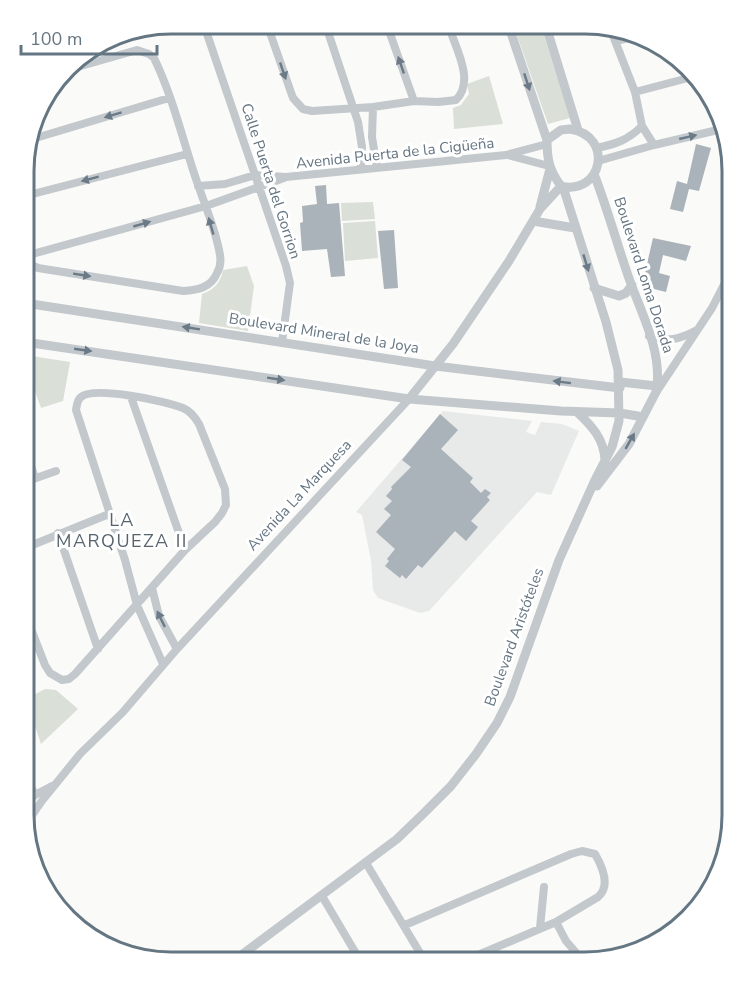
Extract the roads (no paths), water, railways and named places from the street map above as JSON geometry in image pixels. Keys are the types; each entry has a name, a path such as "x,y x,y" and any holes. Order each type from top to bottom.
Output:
{"street":[{"name":"Calle Puerta del Gorrion","path":"207,34 279,243 290,283 282,342"},
{"path":"270,34 297,104 303,109 312,111 354,109 414,101 450,102 456,100 463,91 464,74 451,34"},
{"path":"329,34 361,134 361,169"},
{"path":"390,34 414,101"},
{"path":"511,34 547,142 549,167 562,186 606,322 620,385 620,413"},
{"path":"548,34 578,130"},
{"path":"615,38 635,92 642,126 654,145"},
{"path":"616,41 622,40"},
{"path":"34,266 183,291 196,290 212,282 220,265 220,256 206,206 154,58 144,51 137,50 88,64"},
{"path":"635,92 685,79"},
{"path":"39,137 169,98"},
{"path":"373,107 372,137 377,168"},
{"path":"597,148 622,142 642,126"},
{"path":"547,142 561,130 578,130 586,134 597,148 598,161 594,174 580,185 562,186"},
{"path":"598,161 715,131"},
{"name":"Avenida Puerta de la Cigüeña","path":"255,175 286,177 506,155 547,142"},
{"path":"34,194 187,154"},
{"name":"Avenida Puerta de la Cigüeña","path":"506,155 549,167"},
{"name":"Avenida La Marquesa","path":"540,209 549,167"},
{"name":"Boulevard Loma Dorada","path":"594,174 644,316 658,372 656,389"},
{"path":"198,186 225,184 255,175"},
{"name":"Avenida Puerta de la Cigüeña","path":"34,254 206,206 286,177"},
{"name":"Avenida La Marquesa","path":"34,813 80,754 123,712 163,664 409,399 477,310 540,209 562,186"},
{"path":"533,220 575,228"},
{"path":"594,288 619,296 626,293 632,285"},
{"path":"34,343 409,399 577,412 620,413 643,417 656,389 698,330 722,289"},
{"name":"Boulevard Mineral de la Joya","path":"34,304 435,366 620,385"},
{"path":"649,336 659,340 676,339 698,330"},
{"path":"620,385 656,389"},
{"path":"34,636 45,664 56,678 69,679 98,650 137,604 185,550 222,513 226,505 225,489 199,424 190,413 174,405 110,393 88,393 78,401 76,410 137,604 163,664"},
{"path":"131,396 185,550"},
{"path":"577,412 597,433 605,462"},
{"name":"Boulevard Aristóteles","path":"246,952 397,839 451,786 476,754 497,723 521,668 558,560 616,436 620,413"},
{"name":"Boulevard Aristóteles","path":"589,496 619,458 643,417"},
{"path":"34,475 35,478 56,471"},
{"path":"34,544 109,514"},
{"path":"58,533 98,650"},
{"path":"152,588 159,616 177,649"},
{"path":"34,791 36,795 56,784"},
{"path":"405,925 571,854 582,851 595,854 604,876 603,893 556,922 484,952"},
{"path":"366,863 420,952"},
{"path":"540,928 544,887"},
{"path":"322,896 355,952"},
{"path":"556,922 566,941 576,952"}],"district":[{"name":"LA MARQUEZA II","path":"122,530"}]}
